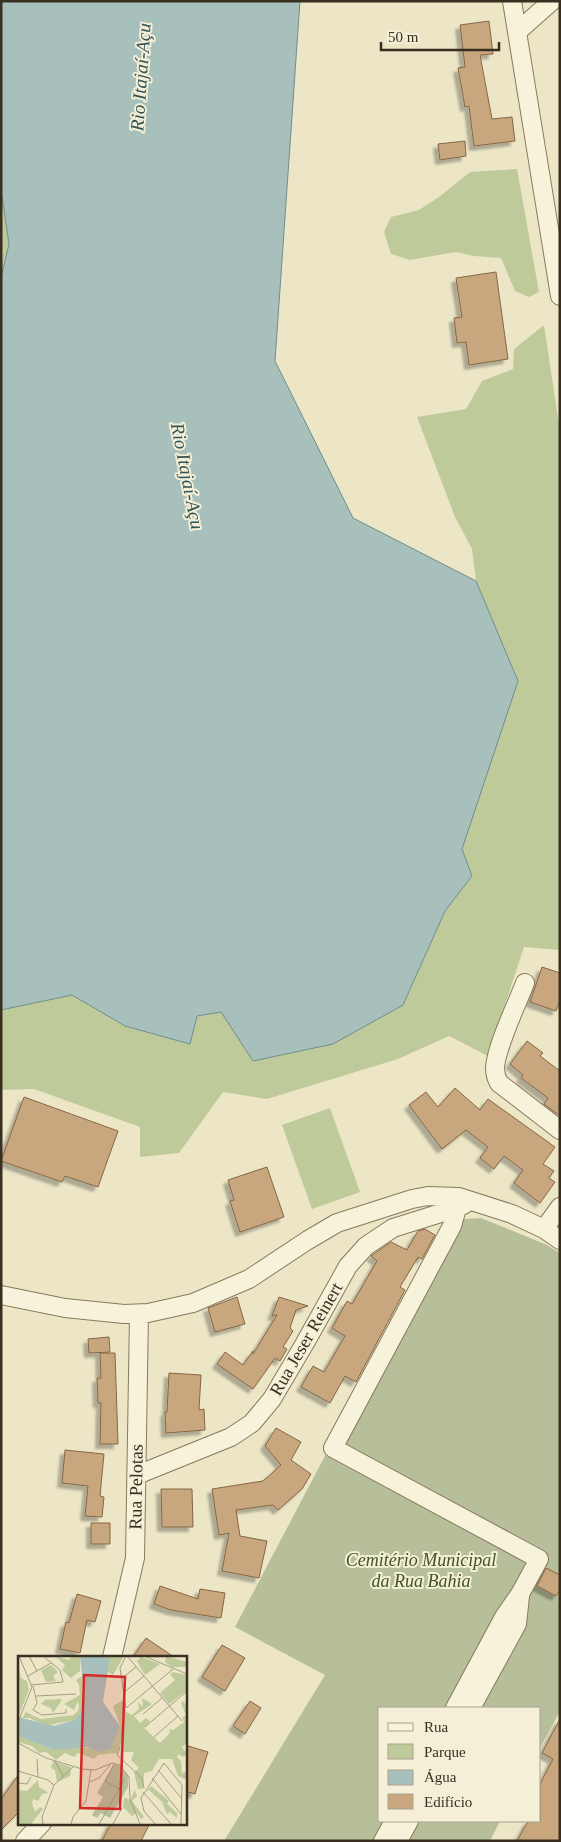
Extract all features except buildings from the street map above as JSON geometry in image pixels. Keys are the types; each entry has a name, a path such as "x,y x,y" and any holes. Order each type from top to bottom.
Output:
{"street":[{"path":"512,1 554,221 560,296"},
{"path":"517,32 552,1"},
{"path":"525,983 503,1039 495,1066 495,1075 499,1083 560,1130"},
{"path":"1,1295 65,1308 139,1314 193,1303 249,1279 308,1240 338,1223 412,1199 428,1196 459,1197 464,1205 512,1214 544,1229 560,1240"},
{"path":"464,1205 333,1448 539,1559 520,1594 471,1707"},
{"name":"Rua Jeser Reinert","path":"137,1475 231,1437 252,1423 272,1398 348,1266 366,1246 392,1228 464,1205"},
{"path":"544,1229 560,1207"},
{"name":"Rua Pelotas","path":"112,1656 136,1558 139,1314"},
{"path":"456,1707 510,1620"},
{"path":"383,1841 393,1822"},
{"path":"398,1841 408,1822"},
{"path":"25,1841 41,1824"}],"green space":[{"path":"517,169 539,292 529,297 515,291 501,258 474,256 456,252 410,260 391,254 384,232 391,217 419,210 439,197 470,172"},
{"path":"1,189 9,244 1,278"},
{"path":"544,325 560,431 560,950 524,947 488,1056 449,1036 398,1059 267,1099 223,1092 179,1153 140,1157 140,1127 34,1089 1,1090 1,1010 72,995 125,1026 190,1043 197,1016 221,1012 403,1005 445,911 472,876 462,849 518,681 476,581 472,549 455,517 417,417 466,409 482,381 513,369 514,349"},
{"path":"330,1108 360,1192 312,1209 282,1125"},
{"name":"Cemitério Municipal da Rua Bahia","path":"481,1218 545,1244 560,1253 560,1711 541,1746 541,1707 378,1707 378,1822 500,1822 490,1841 224,1841 325,1675 235,1627 449,1220"}],"water":[{"name":"Rio Itajaí-Açu","path":"1,1 300,1 275,361 353,518 476,581 518,681 462,849 472,876 445,911 403,1005 333,1044 253,1061 221,1012 197,1016 190,1044 125,1026 72,995 1,1010 1,278 9,244 1,189"}]}
